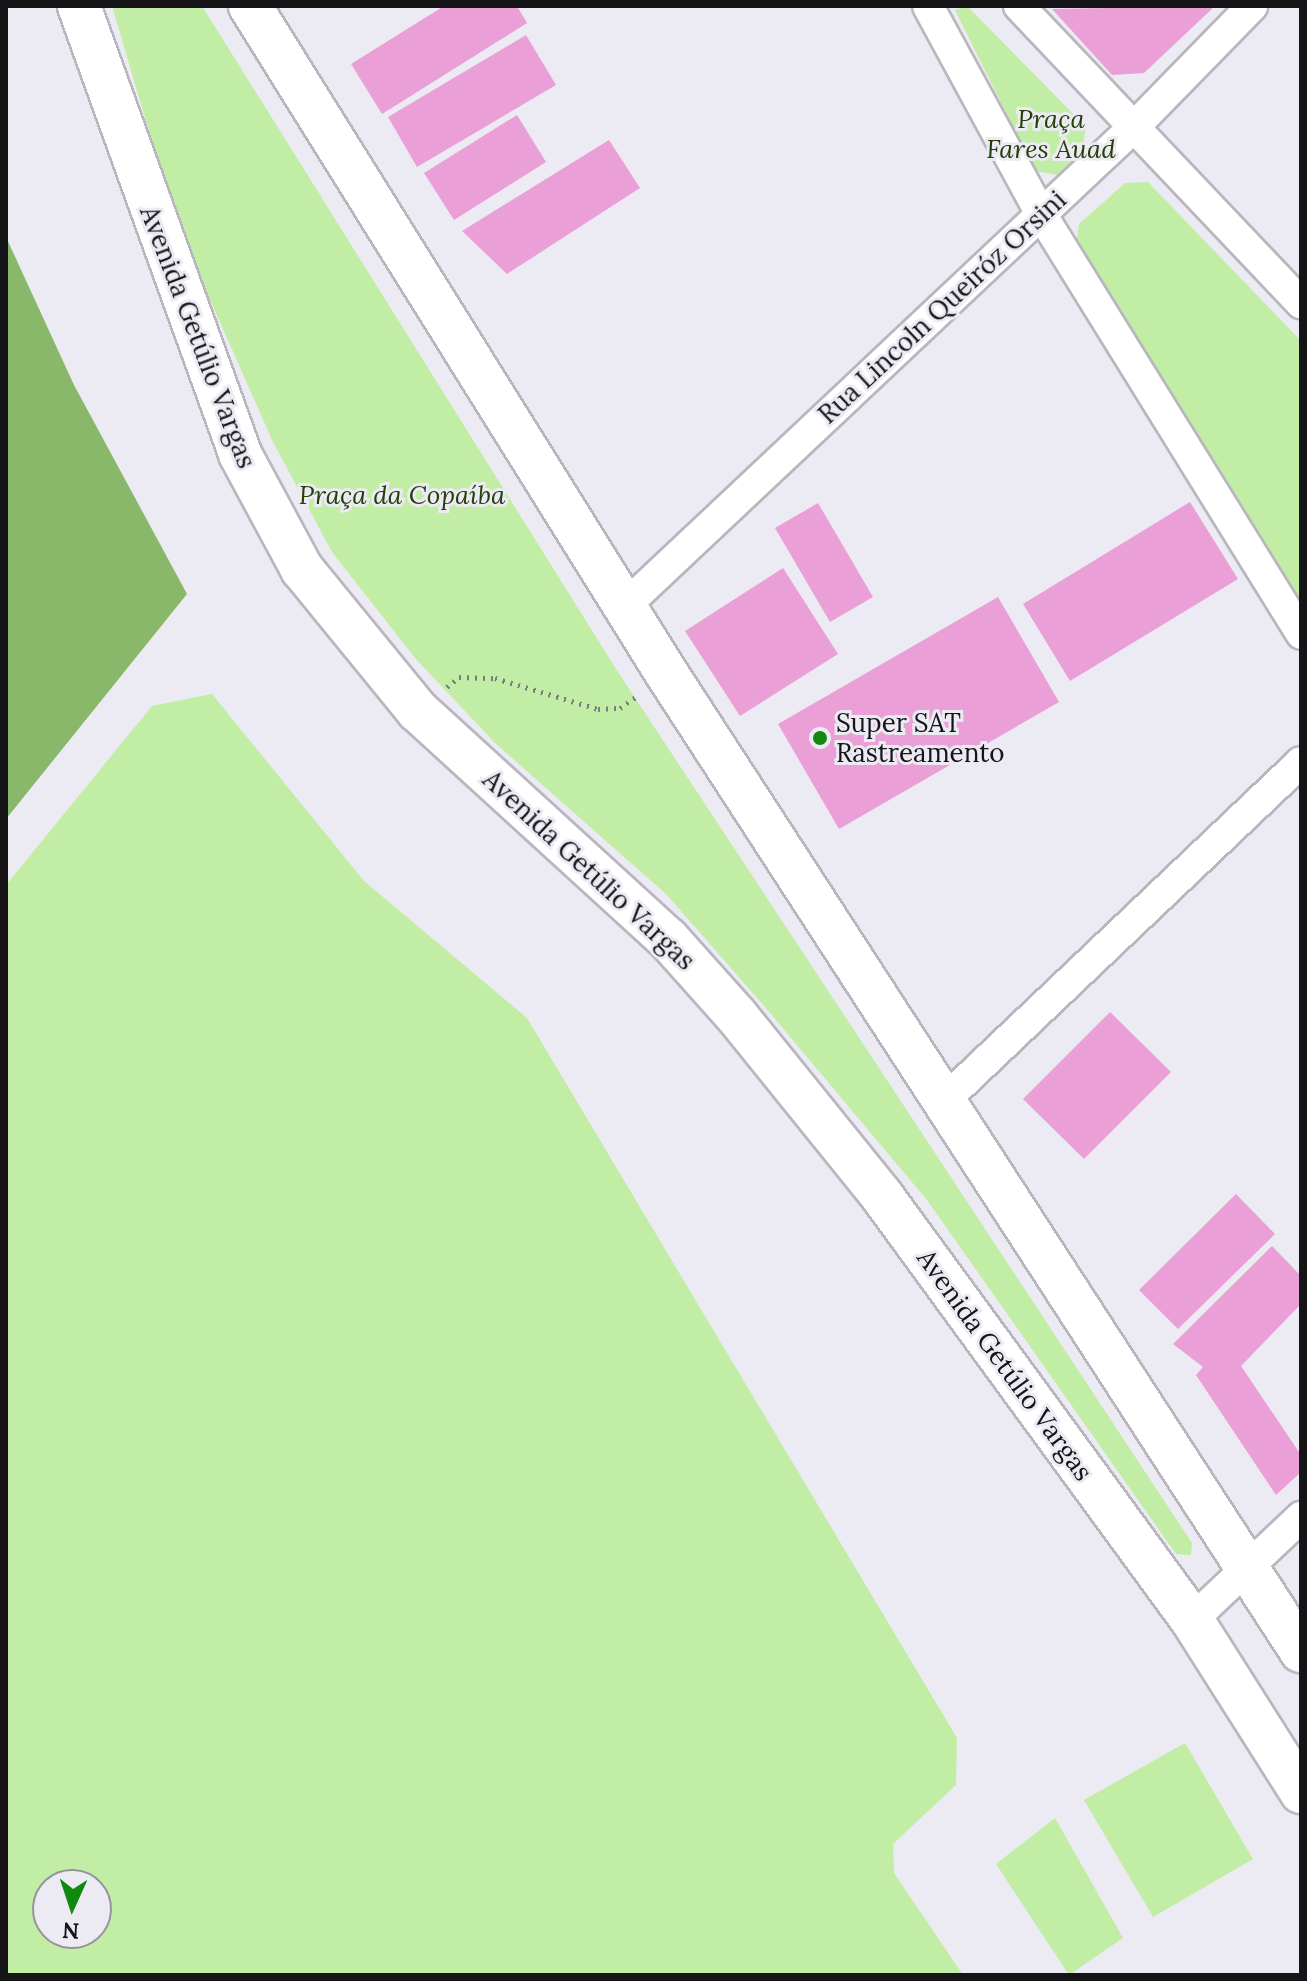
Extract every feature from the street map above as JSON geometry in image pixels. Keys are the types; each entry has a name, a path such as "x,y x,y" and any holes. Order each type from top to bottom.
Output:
{"main road":[{"name":"Avenida Getúlio Vargas","path":"79,6 240,454 302,569 418,711 668,939 736,1015 882,1196 1192,1620 1301,1792"},
{"path":"250,6 627,604 667,674 947,1098 1301,1651"}],"street":[{"path":"928,6 1041,214 1301,634"},
{"path":"1019,6 1137,124 1301,303"},
{"name":"Rua Lincoln Queiróz Orsini","path":"627,604 1137,124 1252,6"},
{"path":"947,1098 1301,762"},
{"path":"1192,1620 1301,1517"}],"path":[{"path":"418,711 459,677 495,678 598,709 620,708 667,674"}],"green space":[{"name":"Praça da Copaíba","path":"112,6 202,6 616,669 1192,1543 1191,1555 1176,1554 927,1200 765,1007 666,894 495,743 415,658 332,552 273,442 176,223"},
{"name":"Praça Fares Auad","path":"967,6 1086,127 1081,157 1059,175 1035,171 955,10"},
{"name":"Praça Fares Auad","path":"1148,182 1301,341 1301,601 1076,243 1079,224 1125,183"},
{"path":"6,237 74,385 187,594 6,819"},
{"path":"212,694 364,881 527,1018 957,1738 956,1785 893,1844 894,1873 963,1975 6,1975 6,885 152,706"},
{"path":"1185,1743 1253,1859 1153,1917 1084,1800"},
{"path":"1055,1818 1123,1938 1069,1975 996,1864"}],"building":[{"path":"444,6 517,6 527,23 382,114 351,64"},
{"path":"1215,6 1144,73 1112,75 1052,9"},
{"path":"526,35 556,85 417,167 388,117"},
{"path":"517,115 546,162 454,220 424,173"},
{"path":"609,140 640,188 507,274 462,231"},
{"path":"1190,502 1238,579 1070,681 1023,604"},
{"path":"818,503 873,597 830,622 775,528"},
{"path":"783,568 838,654 740,716 685,631"},
{"path":"998,597 1059,702 839,829 778,724"},
{"path":"1110,1012 1171,1072 1084,1159 1023,1099"},
{"path":"1236,1194 1275,1234 1178,1329 1139,1290"},
{"path":"1272,1246 1301,1276 1301,1304 1241,1366 1301,1455 1301,1472 1276,1495 1196,1375 1203,1367 1173,1344"}],"place":[{"name":"Super SAT Rastreamento","path":"820,738"}]}
